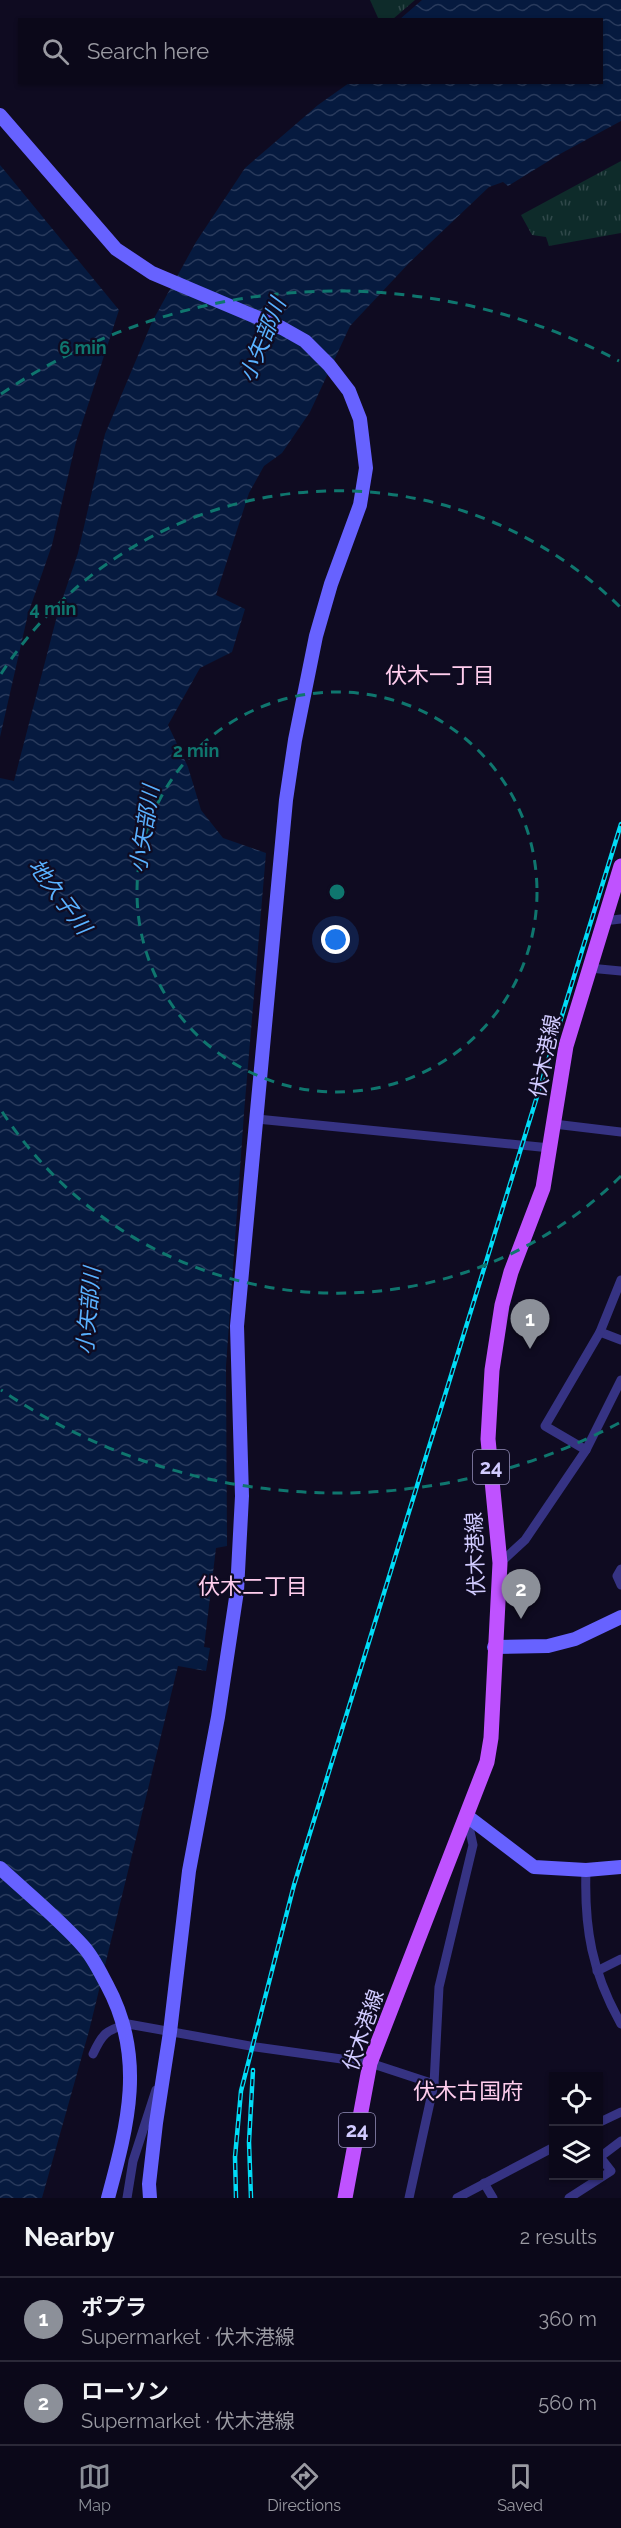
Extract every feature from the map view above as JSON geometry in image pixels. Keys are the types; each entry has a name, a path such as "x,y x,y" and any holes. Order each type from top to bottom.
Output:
{"main road":[{"name":"伏木港線","path":"345,2198 370,2063 489,1754 500,1563 488,1439 492,1370 502,1305 511,1272 543,1188 565,1049 621,866"}],"street":[{"path":"0,115 116,249 152,273 282,328 305,341 329,365 349,391 360,418 366,468 360,505 331,584 316,636 295,740 285,812 237,1326 242,1496 237,1591 218,1717 189,1871 170,2032 155,2133 149,2184 150,2198"},
{"path":"604,921 621,919"},
{"path":"589,968 621,971"},
{"path":"257,1119 550,1148"},
{"path":"554,1124 621,1132"},
{"path":"586,1450 545,1426 600,1332 621,1280"},
{"path":"600,1332 621,1340"},
{"path":"500,1563 525,1540 586,1450 621,1380"},
{"path":"621,1569 617,1576 621,1585"},
{"path":"494,1647 548,1646 575,1639 621,1617"},
{"path":"467,1816 534,1867 586,1870 621,1868"},
{"path":"409,2198 434,2084 439,1988 473,1845 467,1816"},
{"path":"0,1868 84,1947 103,1976 122,2018 129,2047 131,2091 123,2142 108,2198"},
{"path":"586,1870 585,1905 589,1939 603,1991 621,2024"},
{"path":"597,1971 621,1959"},
{"path":"93,2054 100,2038 112,2028 128,2024 370,2063 434,2084"},
{"path":"127,2198 133,2161 166,2058"},
{"path":"603,2121 621,2112"},
{"path":"569,2198 610,2171 600,2157 621,2141"},
{"path":"457,2198 549,2149"},
{"path":"484,2183 494,2198"}],"green space":[{"path":"370,0 415,0 394,18 378,18"},
{"path":"621,161 621,233 549,246 546,237 532,235 521,215"}],"water":[{"path":"422,0 621,0 621,121 560,154 508,186 503,182 489,187 410,262 350,326 310,412 282,453 264,466 249,493 216,595 245,609 232,652 200,668 168,725 188,767 201,810 223,838 266,853 226,1366 227,1546 216,1548 204,1647 210,1648 206,1671 178,1666 89,2031 42,2198 0,2198 0,778 14,781 58,612 78,553 105,434 152,322 196,242 245,168 318,105 348,84 603,84 603,18 401,18"},
{"path":"0,165 119,310 76,442 52,545 28,614 0,737"}],"railway":[{"path":"236,2198 235,2157 241,2091 294,1885 621,824"},
{"path":"251,2198 249,2142 253,2070"}],"place":[{"name":"ポプラ","path":"530,1349"},
{"name":"ローソン","path":"521,1619"}],"district":[{"name":"伏木一丁目","path":"440,675"},
{"name":"伏木二丁目","path":"253,1586"},
{"name":"伏木古国府","path":"468,2091"}],"water label":[{"name":"小矢部川","path":"262,340"},
{"name":"小矢部川","path":"144,829"},
{"name":"地久子川","path":"60,896"},
{"name":"小矢部川","path":"88,1311"}]}
